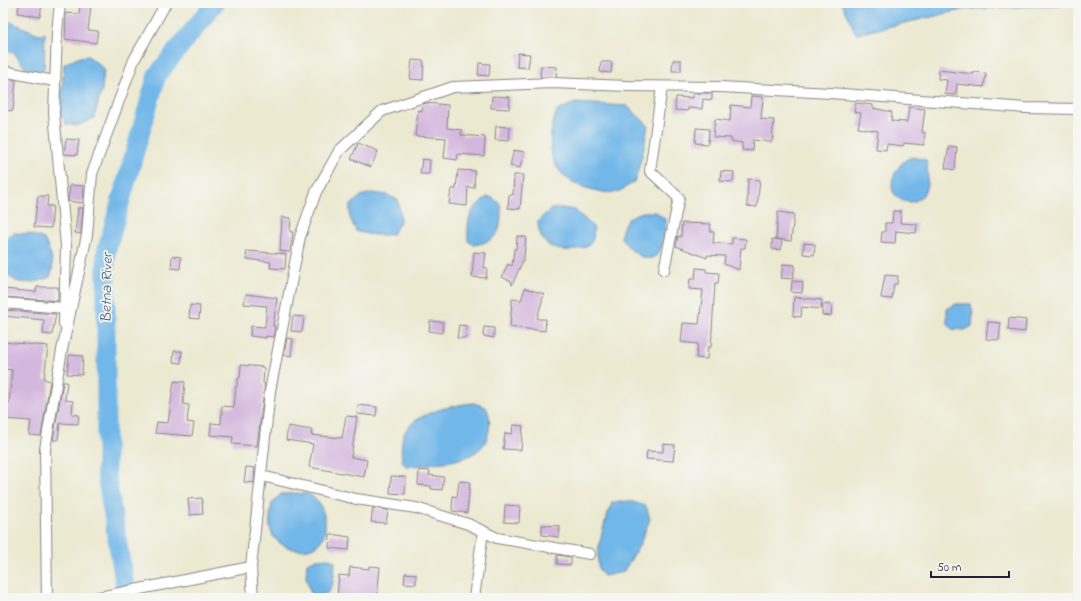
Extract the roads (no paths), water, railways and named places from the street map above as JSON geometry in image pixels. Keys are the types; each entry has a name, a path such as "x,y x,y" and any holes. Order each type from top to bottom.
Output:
{"street":[{"path":"60,3 54,80 54,113 66,246 62,350"},
{"path":"47,598 45,448 62,350 88,235 92,174 134,60 166,3"},
{"path":"3,72 54,80"},
{"path":"253,598 251,567 270,391 300,237 316,192 339,151 382,111 453,87 553,83 721,87 830,92 1025,108 1078,109"},
{"path":"662,86 650,171 679,198 664,270"},
{"path":"3,303 64,308"},
{"path":"262,476 356,500 416,508 468,524 497,538 590,554"},
{"path":"474,598 483,531"},
{"path":"94,598 251,567"}],"water":[{"path":"842,3 1078,4 966,9 856,34"},
{"path":"3,19 39,34 45,33 44,69 40,72 31,71 20,62 15,53 3,50"},
{"path":"88,56 104,69 102,89 94,118 77,126 66,124 60,114 64,64 80,57"},
{"path":"575,103 627,106 648,125 644,148 635,181 623,189 616,192 601,192 586,188 573,182 557,167 552,157 550,146 553,123 557,111"},
{"path":"912,157 926,160 928,179 924,192 917,200 909,202 901,200 894,194 892,185 895,174 900,166"},
{"path":"372,193 387,195 398,200 400,222 392,234 374,235 356,231 350,218 350,206 361,196"},
{"path":"487,197 493,198 501,205 500,227 498,232 490,240 474,245 468,241 470,216 476,207"},
{"path":"561,208 575,210 594,228 593,240 589,245 578,249 561,250 554,248 544,241 539,229 538,221 551,209"},
{"path":"644,212 656,212 666,220 665,234 661,248 657,255 652,258 640,256 634,252 621,237 623,227 627,220 634,215"},
{"path":"14,233 30,234 44,239 52,262 52,272 50,277 25,283 18,282 7,273 4,266 4,245 6,240"},
{"path":"956,304 971,304 973,315 972,326 965,330 952,329 947,324 947,309"},
{"path":"474,403 486,407 490,422 486,440 481,447 468,456 460,459 424,465 406,466 402,461 401,448 402,439 407,428 423,416 444,408"},
{"path":"281,494 309,494 315,499 323,511 325,526 322,539 318,544 312,548 299,550 285,546 279,542 274,537 270,528 272,503"},
{"path":"629,501 646,506 650,519 639,546 623,572 604,576 599,570 598,554 601,535 607,517 612,503"},
{"path":"328,558 335,562 332,587 325,594 311,594 306,577 307,563 317,559"}],"waterway":[{"name":"Betna River","path":"127,598 106,474 106,252 157,75 215,3"}]}
